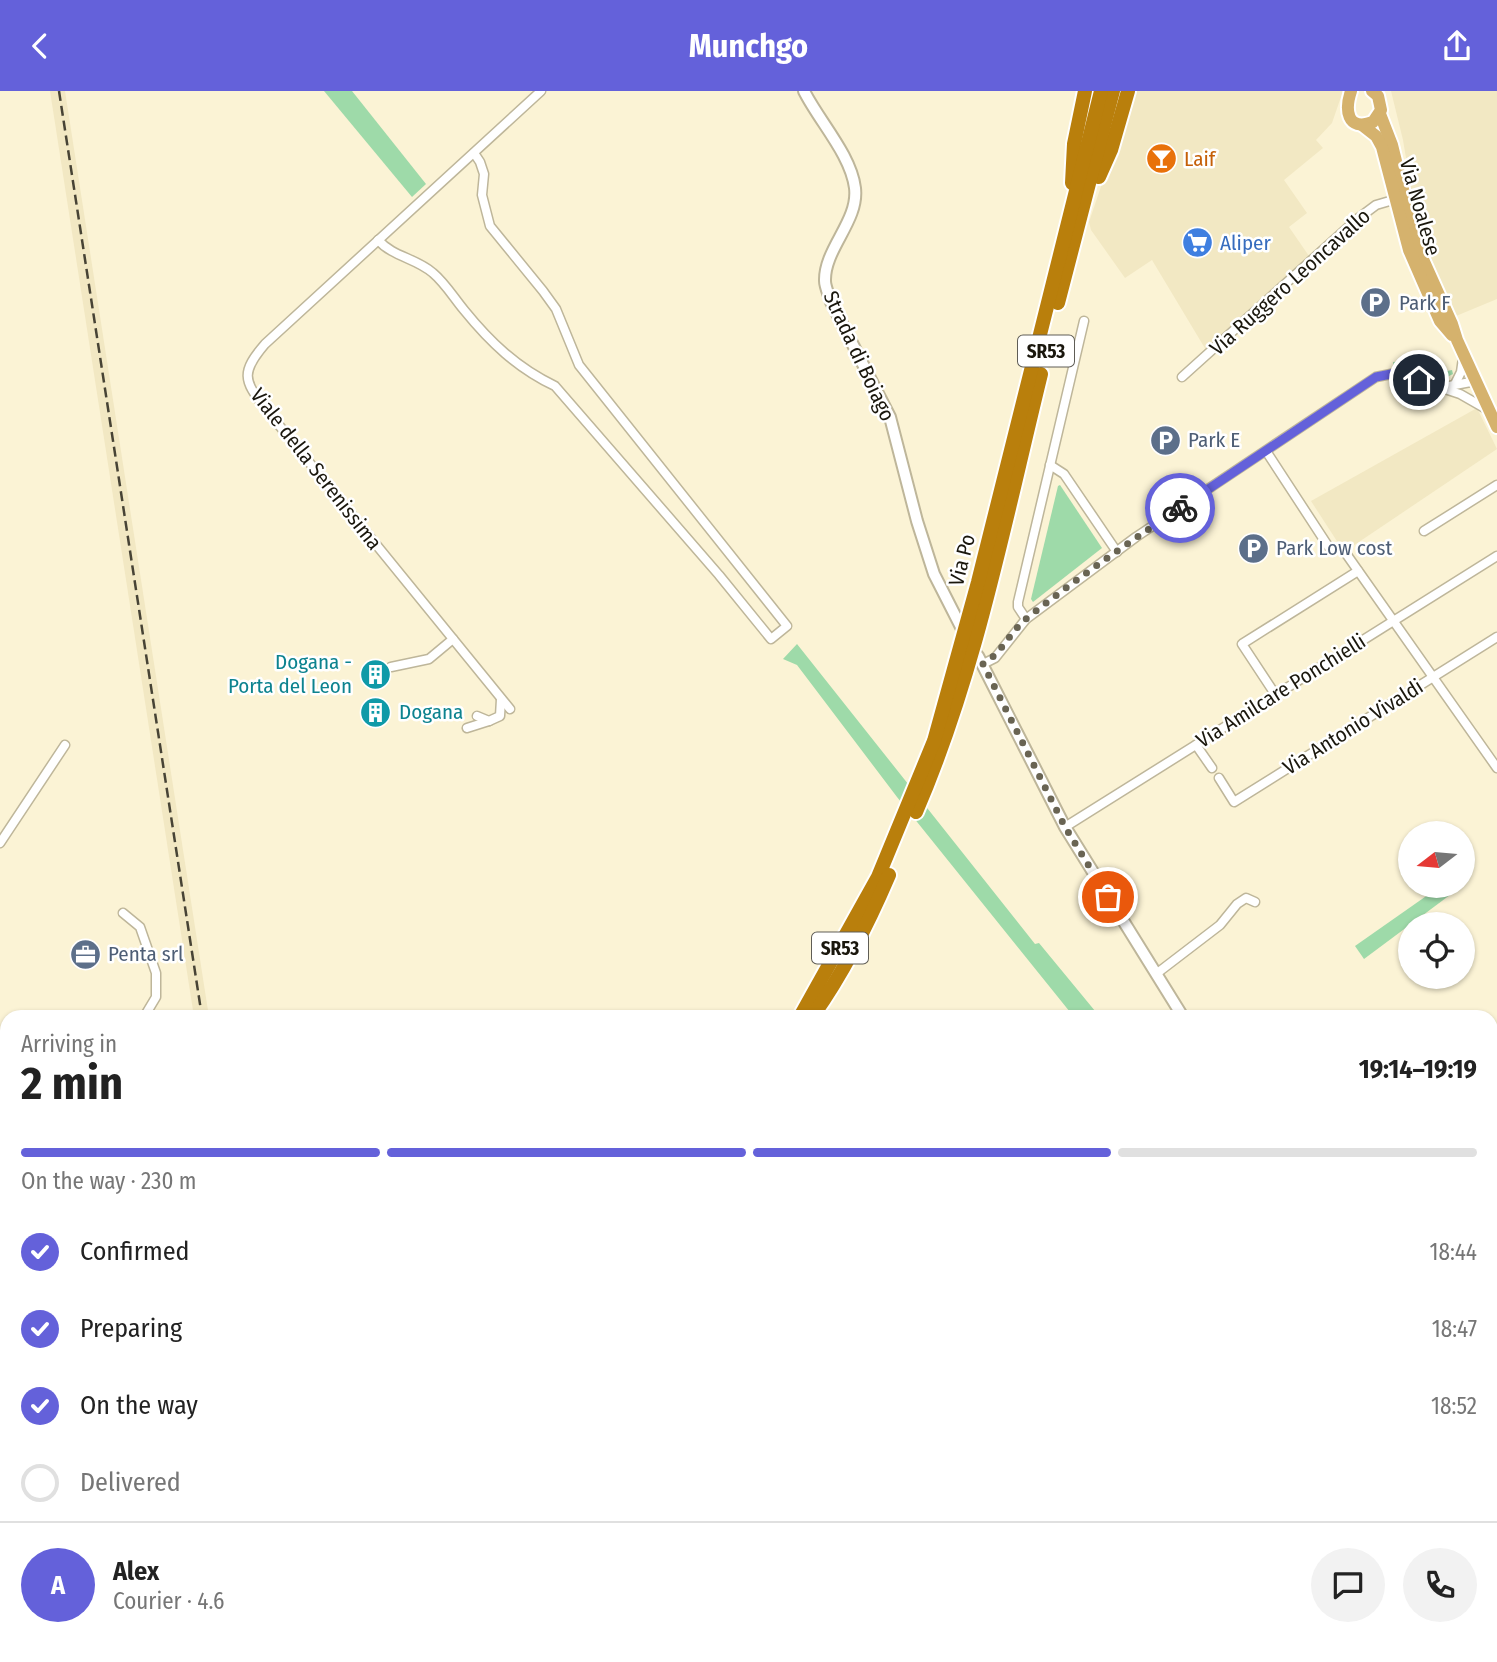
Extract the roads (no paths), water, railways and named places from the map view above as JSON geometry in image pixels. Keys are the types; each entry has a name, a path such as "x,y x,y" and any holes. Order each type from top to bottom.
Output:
{"highway":[{"path":"1075,220 1074,143 1085,91"},
{"name":"Via Po","path":"817,1010 861,934 938,762 977,632 1055,314 1101,91"},
{"name":"Via Po","path":"804,1010 878,877 934,741 1075,220 1113,91"},
{"path":"1075,220 1111,150 1128,91"}],"main road":[{"name":"Via Noalese","path":"1373,92 1382,106 1380,114 1392,145 1402,231 1416,269 1440,321 1457,340 1497,427"},
{"name":"Via Noalese","path":"1352,93 1346,107 1349,115 1354,122 1376,136 1399,199"},
{"path":"1362,125 1373,122 1380,114"}],"street":[{"name":"Viale della Serenissima","path":"510,709 265,408 250,388 246,375 251,360 265,344 541,91"},
{"name":"Strada di Boiago","path":"804,91 846,161 855,190 849,221 827,267 825,282 831,302 890,417 932,568 961,627"},
{"path":"378,240 386,249 421,264 434,274 487,337 534,376 555,386 771,639 788,626 579,365 555,309 490,226 482,195 484,174 474,153"},
{"name":"Via Ruggero Leoncavallo","path":"1182,377 1332,239 1376,205 1399,199"},
{"path":"1026,619 1018,607 1018,602 1084,321"},
{"path":"1455,388 1463,355"},
{"path":"1179,1010 1065,827 980,660 995,658 1026,619 1136,537 1376,377 1396,373 1442,387 1468,390 1476,381"},
{"path":"1455,388 1490,412"},
{"path":"1266,451 1328,546"},
{"path":"1050,465 1064,474 1117,552"},
{"path":"1424,531 1497,485"},
{"path":"1348,555 1497,768"},
{"name":"Via Amilcare Ponchielli","path":"1065,827 1497,556"},
{"path":"1275,694 1242,644 1358,571"},
{"name":"Via Antonio Vivaldi","path":"1219,778 1234,802 1497,637"},
{"path":"391,667 429,659 453,639"},
{"path":"467,728 500,716 501,699"},
{"path":"477,716 489,720"},
{"path":"0,843 65,744"},
{"path":"1196,745 1212,768"},
{"path":"1156,974 1220,925 1237,904 1246,898 1255,902"},
{"path":"123,913 140,927 156,972 156,997 149,1010"}],"railway":[{"path":"59,91 201,1010"}],"place":[{"name":"Laif","path":"1161,159"},
{"name":"Aliper","path":"1197,243"},
{"name":"Park F","path":"1376,303"},
{"name":"Park E","path":"1165,440"},
{"name":"Park Low cost","path":"1253,548"},
{"name":"Dogana - Porta del Leon","path":"375,674"},
{"name":"Dogana","path":"376,712"},
{"name":"Penta srl","path":"85,954"}]}
